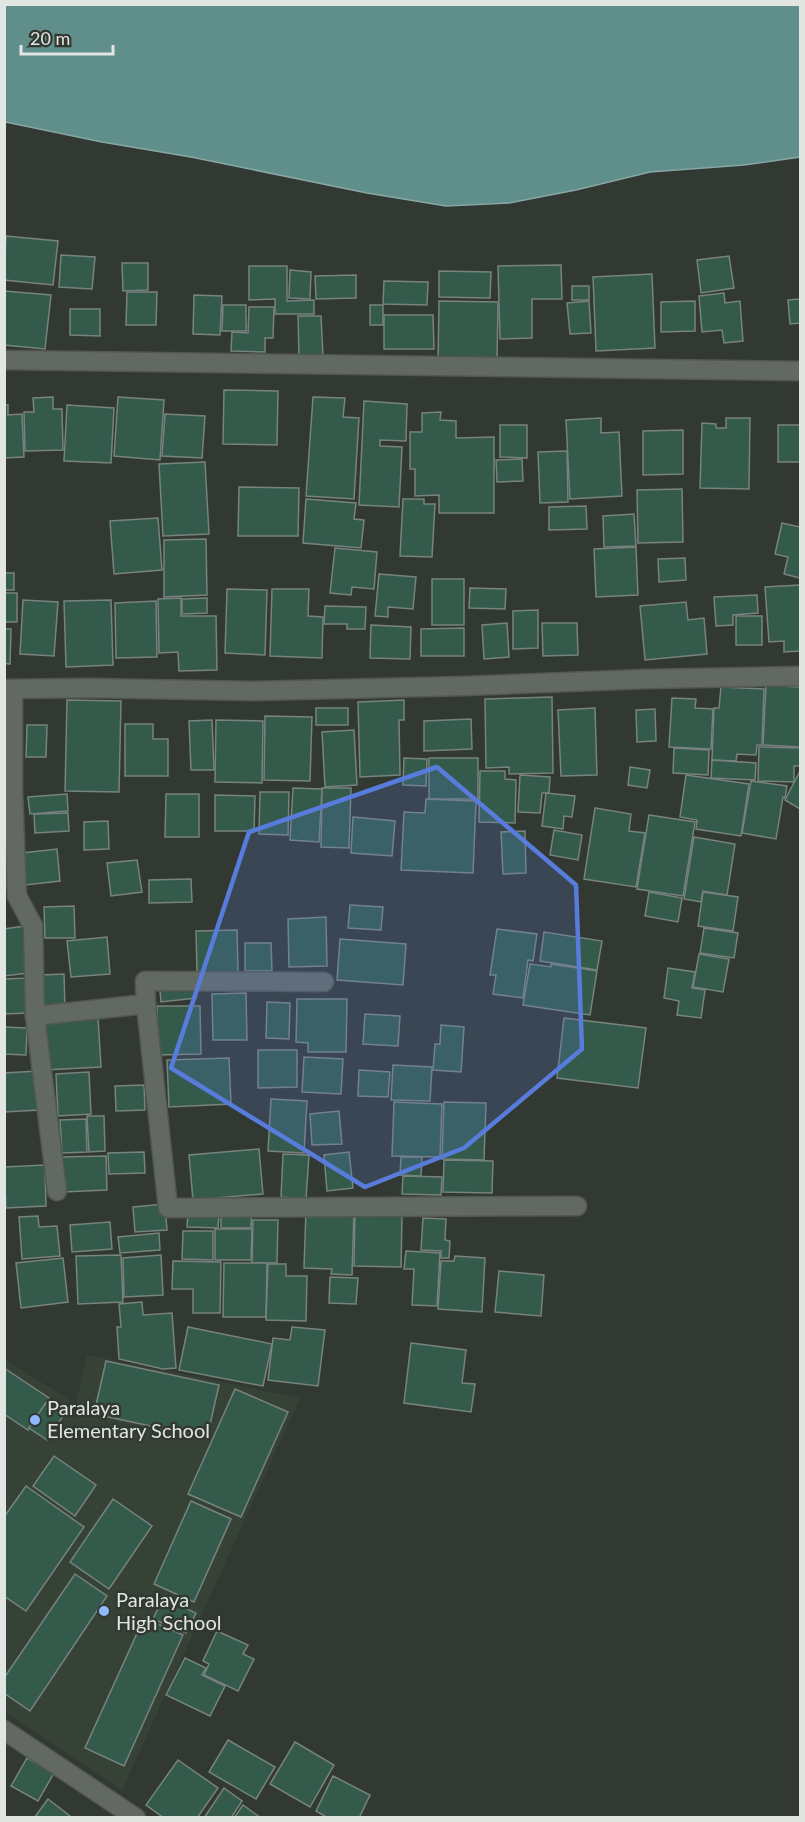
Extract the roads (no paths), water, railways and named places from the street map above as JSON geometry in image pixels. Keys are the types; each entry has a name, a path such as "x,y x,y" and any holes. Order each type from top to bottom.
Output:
{"street":[{"path":"4,360 801,370"},
{"path":"57,1191 35,1016 33,926 17,896 9,689 254,691 801,676"},
{"path":"324,982 145,981 168,1208 577,1206"},
{"path":"35,1016 146,1004"},
{"path":"4,1730 136,1818"}],"water":[{"path":"4,5 800,5 800,157 744,165 650,172 509,203 446,206 367,193 5,122"}],"place":[{"name":"Paralaya Elementary School","path":"35,1420"},
{"name":"Paralaya High School","path":"104,1611"}]}
